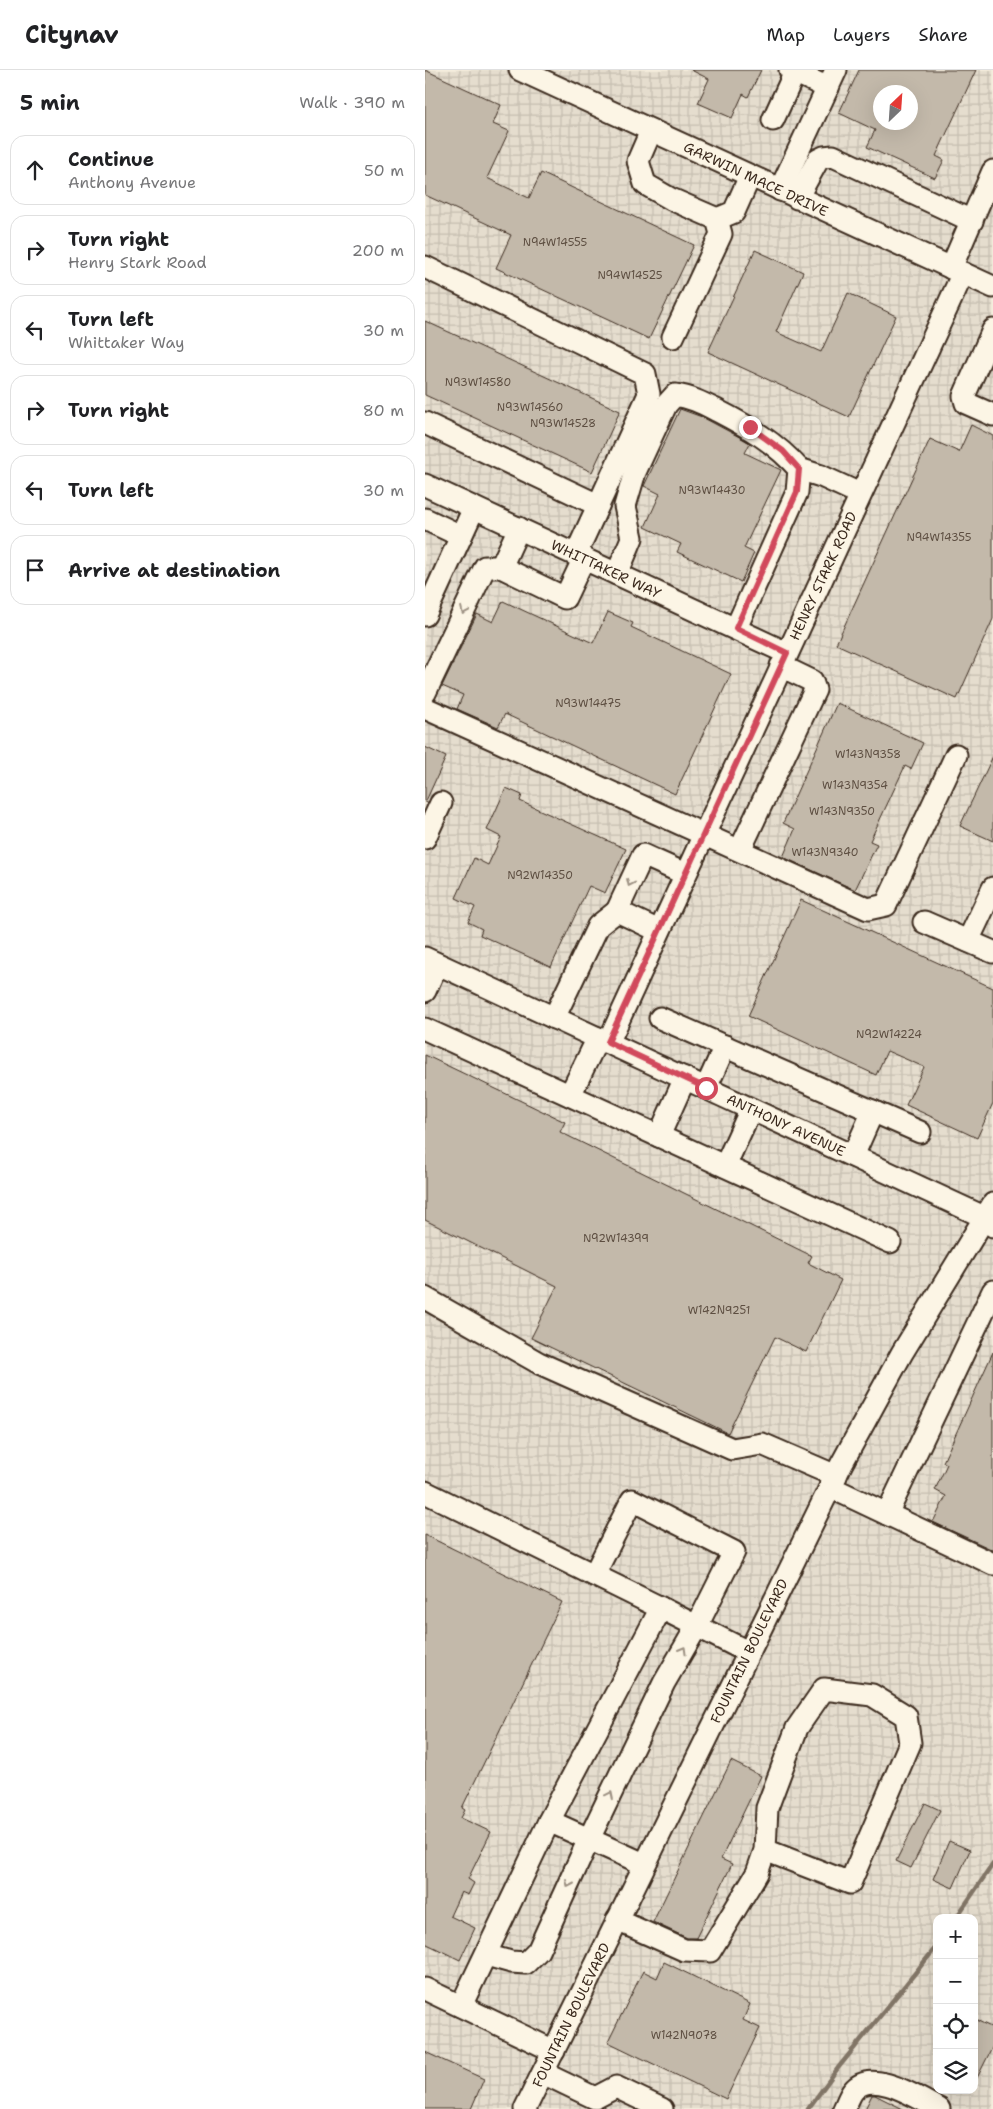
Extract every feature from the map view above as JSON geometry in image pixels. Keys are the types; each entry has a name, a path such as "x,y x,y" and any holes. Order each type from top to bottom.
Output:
{"street":[{"name":"GARWIN MACE DRIVE","path":"520,70 551,76 651,130 957,271 992,284"},
{"path":"773,120 793,71 832,79 789,194"},
{"path":"651,130 638,161 645,184 671,199 717,219 734,212 750,176"},
{"path":"789,194 818,160 824,156 833,156 972,221"},
{"name":"HENRY STARK ROAD","path":"570,1095 603,1040 659,931 860,494 957,271 972,221 993,171"},
{"path":"673,337 721,234 717,219"},
{"path":"425,267 645,374 649,394 598,505 565,598 493,567"},
{"path":"993,330 964,396 966,403 993,415"},
{"path":"617,574 632,538 625,506 635,472 666,405 675,395 689,397 750,427 783,451 799,469 821,476 860,494"},
{"path":"425,424 598,505"},
{"path":"736,628 797,492 799,469"},
{"name":"WHITTAKER WAY","path":"425,485 736,628 812,681 815,690 740,850"},
{"path":"425,615 474,508"},
{"path":"425,519 461,536"},
{"path":"425,693 493,567 519,528"},
{"path":"425,708 868,910 886,905 956,755"},
{"path":"425,838 441,803"},
{"path":"554,1018 599,926 617,911 643,855 685,874"},
{"path":"969,941 993,888"},
{"path":"617,911 659,931"},
{"path":"924,922 993,952"},
{"path":"425,991 431,961"},
{"name":"ANTHONY AVENUE","path":"431,961 853,1156 990,1216"},
{"path":"660,1018 920,1132"},
{"path":"425,1029 890,1242"},
{"path":"706,1088 725,1046"},
{"path":"659,1136 685,1078"},
{"path":"725,1166 751,1109"},
{"path":"853,1156 873,1111"},
{"name":"FOUNTAIN BOULEVARD","path":"525,2109 833,1481 902,1353 990,1216"},
{"path":"887,1514 993,1291"},
{"path":"425,1298 539,1363 732,1449 762,1444 833,1481 887,1514 993,1564"},
{"path":"425,1492 748,1652"},
{"path":"486,1955 511,1962 527,1963 538,1951 589,1839 665,1683 697,1626 733,1552 632,1500 594,1576"},
{"path":"461,2006 549,1821 661,1608"},
{"path":"617,1920 684,1950 710,1951 757,1873 765,1850 767,1808 797,1728 824,1689 872,1695 906,1716 910,1743 850,1883 765,1850"},
{"path":"549,1821 645,1864"},
{"path":"425,1989 554,2051"},
{"path":"543,2073 595,2098 616,2088 663,2109"},
{"path":"844,2109 853,2090 864,2083 875,2081 894,2087 939,2109"}],"shaded area":[{"path":"425,70 993,70 993,2109 425,2109"}],"building":[{"path":"425,70 501,105 493,124 509,131 487,178 529,198 541,173 694,245 649,339 496,268 511,235 425,195"},
{"path":"691,70 761,70 748,97 743,94 732,118 698,103 709,79"},
{"path":"859,70 976,70 936,156 944,160 935,178 867,147 875,130 918,130 918,85 873,85 873,129 839,113"},
{"path":"755,250 803,272 776,332 821,352 848,293 896,316 849,417 708,352"},
{"path":"425,321 620,411 592,472 425,395"},
{"path":"680,409 702,417 750,443 745,453 781,470 744,548 754,553 741,582 677,552 681,544 645,527 660,494 644,486"},
{"path":"971,425 993,436 993,619 957,699 836,644 930,439 959,452"},
{"path":"503,601 593,643 608,612 633,623 631,627 731,674 675,794 505,714 498,727 457,709 463,695 442,686 477,614 493,622"},
{"path":"837,703 923,743 911,769 905,766 870,841 877,844 855,890 783,857 795,829 783,823"},
{"path":"425,747 446,757 425,803"},
{"path":"993,756 993,841 960,826"},
{"path":"506,788 522,795 520,801 626,849 605,893 589,886 551,967 480,935 482,929 468,922 475,907 456,898 474,858 488,865 501,837 487,830"},
{"path":"801,900 993,988 993,1103 977,1138 906,1105 924,1067 887,1051 876,1075 748,1016"},
{"path":"425,1055 565,1122 560,1132 812,1256 808,1263 841,1280 806,1352 775,1337 728,1433 531,1338 557,1286 425,1220"},
{"path":"993,1352 993,1550 933,1522 946,1496 935,1490 947,1464 943,1462"},
{"path":"425,1535 562,1602 462,1808 465,1810 461,1818 491,1832 468,1879 474,1883 468,1895 461,1892 450,1916 475,1928 460,1960 425,1943"},
{"path":"731,1761 761,1776 721,1859 732,1864 696,1938 687,1938 653,1922"},
{"path":"925,1803 940,1810 911,1868 896,1861"},
{"path":"949,1841 970,1850 953,1888 933,1879"},
{"path":"664,1962 750,2004 743,2020 760,2028 726,2099 608,2042 643,1971 657,1978"},
{"path":"978,2021 993,2028 993,2046 978,2076"},
{"path":"425,2052 484,2079 471,2109 425,2109"},
{"path":"872,2095 875,2095 903,2109 865,2109"}],"waterway":[{"path":"959,1914 993,1864"},
{"path":"808,2109 838,2068 933,1951"}],"route":[{"path":"706,1088 608,1042 787,653 736,628 797,492 799,469 783,451 750,427"}]}
